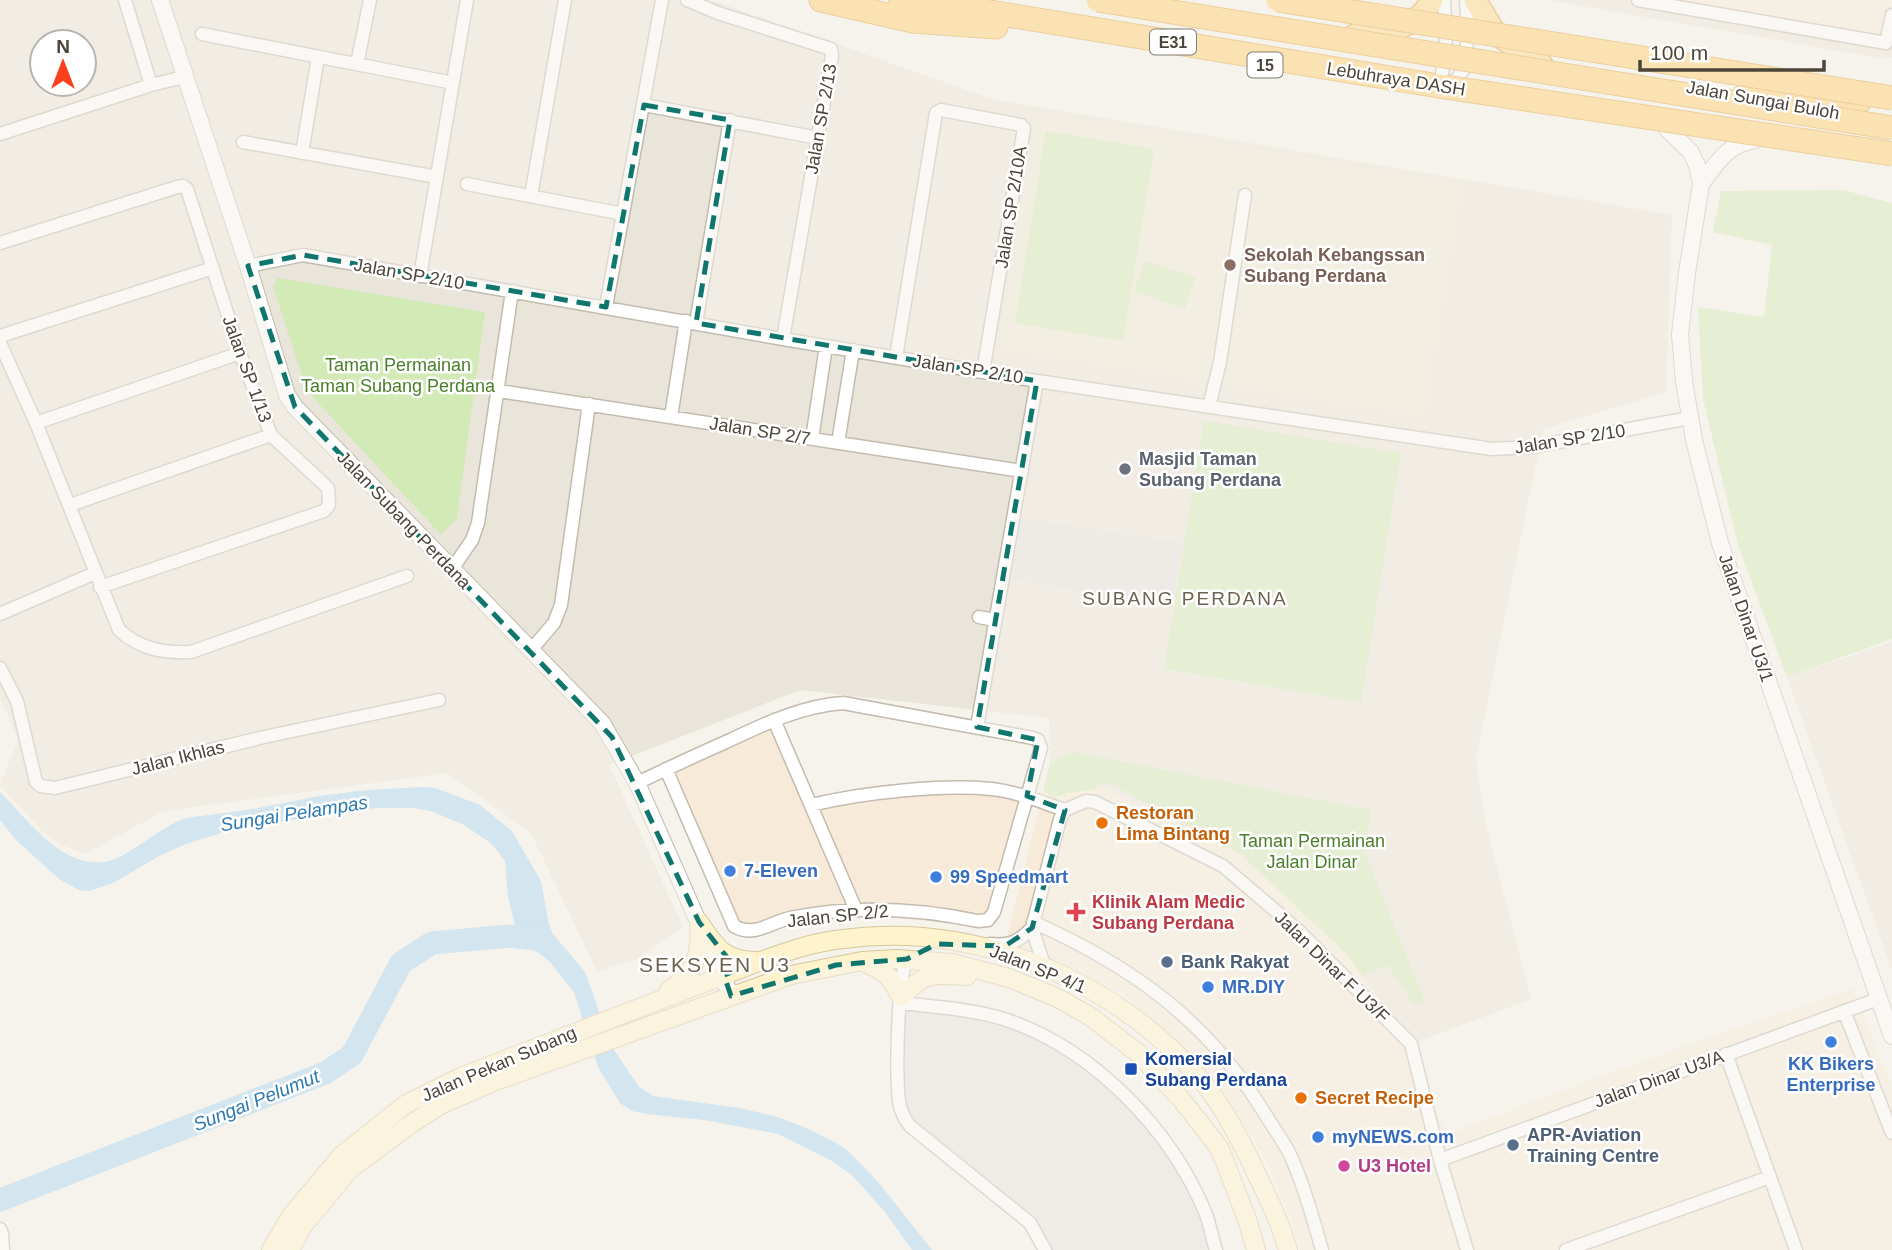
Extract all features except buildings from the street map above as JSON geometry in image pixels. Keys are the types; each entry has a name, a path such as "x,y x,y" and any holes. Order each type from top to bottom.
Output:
{"highway":[{"path":"821,0 913,21 1083,34"},
{"name":"15","path":"885,0 941,12 1338,78 1892,162"},
{"name":"Lebuhraya DASH","path":"901,0 965,8 1445,87 1892,154"},
{"name":"Lebuhraya DASH","path":"1098,0 1892,128"},
{"name":"Jalan Sungai Buloh","path":"1130,0 1446,48 1892,122"},
{"path":"1278,0 1892,100"},
{"path":"1355,35 1398,30 1426,12 1432,0"},
{"path":"1475,0 1496,34 1542,65"},
{"name":"15","path":"1338,78 1381,81 1658,123 1695,132"},
{"path":"1744,96 1892,100"}],"main road":[{"path":"699,922 722,953 746,961 761,961"},
{"path":"629,1011 681,984 699,954 699,922"},
{"name":"Jalan SP 4/1","path":"629,1011 801,947 842,939 888,936 963,941 1057,972 1104,996 1152,1032 1196,1074 1240,1137 1282,1226 1288,1250"},
{"path":"907,959 925,948 963,941"},
{"name":"Jalan SP 4/1","path":"632,1032 791,975 862,961 907,959 951,963 1009,978 1058,998 1091,1017 1138,1053 1181,1099 1220,1149 1256,1250"},
{"path":"862,961 884,970 892,979 901,1000 923,977 934,974 1009,978"},
{"name":"Jalan Pekan Subang","path":"271,1250 291,1216 342,1155 406,1104 463,1076 629,1011"},
{"name":"Jalan Pekan Subang","path":"290,1250 303,1226 351,1169 411,1124 452,1100 494,1082 632,1032"}],"street":[{"path":"125,0 151,85"},
{"name":"Jalan Subang Perdana","path":"160,0 248,266 287,395 295,407 602,723 637,783 731,996"},
{"path":"357,64 370,0"},
{"path":"420,276 467,0"},
{"path":"531,196 565,0"},
{"path":"606,307 662,0"},
{"name":"Jalan SP 2/13","path":"687,0 718,13 831,49 832,56 783,339"},
{"path":"1444,0 1446,48 1442,74 1447,91"},
{"path":"1447,91 1464,69 1467,53 1466,0"},
{"path":"1638,0 1662,2 1886,43 1892,15"},
{"path":"202,34 453,83"},
{"path":"302,153 318,57"},
{"path":"0,134 151,85 184,77"},
{"path":"643,104 818,138"},
{"name":"Jalan SP 2/10A","path":"896,357 936,113 941,110 1021,125 1024,128 983,372"},
{"path":"671,417 730,120"},
{"path":"1667,129 1690,151 1698,165 1701,184"},
{"path":"1701,184 1733,146 1755,140"},
{"path":"243,142 436,177"},
{"path":"467,184 623,214"},
{"name":"Jalan Dinar U3/1","path":"1701,184 1687,273 1681,334 1690,418 1720,543 1892,1036"},
{"name":"Jalan SP 1/13","path":"0,243 177,187 183,186 187,189 240,353 271,435 324,483 330,497 327,509 100,587"},
{"path":"1209,407 1220,362 1245,195"},
{"name":"Jalan SP 2/10","path":"248,266 303,255 853,351 1492,450 1531,447 1690,418"},
{"path":"0,336 213,268"},
{"path":"452,569 472,540 478,523 512,291"},
{"path":"0,343 36,422 118,630 131,641 150,650 191,652 407,576"},
{"path":"812,439 826,346"},
{"path":"838,443 853,351"},
{"path":"36,422 240,353"},
{"path":"977,727 1037,381"},
{"name":"Jalan SP 2/7","path":"499,391 1022,471"},
{"path":"531,650 554,623 561,604 589,404"},
{"path":"70,505 271,435"},
{"path":"0,614 95,573"},
{"path":"979,617 995,620"},
{"name":"Jalan Ikhlas","path":"0,668 17,701 36,782 41,786 55,788 264,737 439,700"},
{"path":"637,783 774,720 821,705 844,702 1038,740 1041,748 1027,796"},
{"path":"774,720 856,910"},
{"name":"Jalan SP 2/2","path":"666,769 734,926 753,931 789,918 856,910 912,909 978,921 988,920 994,912 1027,796"},
{"path":"811,805 840,798 943,789 993,789 1027,796 1065,810 1060,819 1033,925 1017,943 1005,946 963,941"},
{"name":"Jalan Dinar F U3/F","path":"1065,810 1086,801 1095,802 1223,866 1299,931 1411,1044 1440,1160 1467,1250"},
{"path":"1033,925 1043,962 1057,972"},
{"path":"1033,925 1081,944 1130,972 1205,1034 1249,1088 1291,1157 1322,1250"},
{"path":"907,959 902,977 898,1080 902,1115 910,1126 1030,1223 1045,1250"},
{"name":"Jalan Dinar U3/A","path":"1440,1160 1878,999"},
{"path":"901,1000 1006,1020 1049,1040 1092,1066 1131,1102 1156,1130 1184,1172 1206,1214 1216,1250"},
{"path":"1844,1011 1892,1133"},
{"path":"1726,1054 1796,1250"},
{"path":"1566,1250 1770,1177"},
{"path":"0,1229 3,1250"}],"highlighted area":[{"path":"644,105 730,120 696,323 1037,381 977,727 1038,740 1027,796 1065,810 1032,928 1005,946 937,944 907,959 836,965 731,996 724,975 737,970 699,922 612,737 295,407 248,266 303,255 606,307"}],"shaded area":[{"path":"0,0 712,0 992,99 1672,215 1666,392 1543,429 1476,758 1485,822 1531,999 1411,1044 1350,957 1240,853 1050,763 1049,718 800,690 609,765 683,927 638,959 597,971 531,833 447,773 164,811 85,854 62,845 42,831 0,785 18,740 0,697"},
{"path":"1547,0 1892,0 1892,57 1880,58"},
{"path":"1668,0 1892,0 1892,38 1882,37"},
{"name":"Sekolah Kebangssan Subang Perdana","path":"1037,113 1462,183 1424,417 998,348"},
{"path":"1020,518 1183,543 1172,607 1010,579"},
{"path":"1892,642 1892,970 1787,677"},
{"path":"771,726 807,812 841,803 942,793 991,793 1020,800 985,915 914,904 862,905 757,926 737,923 673,772"},
{"path":"1050,763 1240,853 1350,957 1411,1044 1446,1135 1608,1073 1853,988 1892,1089 1892,1250 1300,1250 1266,1160 1224,1092 1189,1053 1123,994 1076,970 1005,945"},
{"path":"905,1008 1007,1025 1090,1070 1150,1130 1182,1176 1202,1217 1211,1250 1050,1250 914,1124 903,1101"}],"green space":[{"path":"1046,131 1154,149 1123,341 1015,323"},
{"path":"1843,190 1892,203 1892,639 1787,677 1738,545 1703,399 1698,307 1764,317 1772,245 1713,232 1721,191"},
{"path":"1145,261 1195,277 1185,309 1134,291"},
{"name":"Taman Permainan Taman Subang Perdana","path":"277,278 485,312 457,518 441,535 307,391 273,287"},
{"path":"1204,421 1401,453 1361,702 1164,669"},
{"name":"Taman Permainan Jalan Dinar","path":"1072,752 1371,810 1365,853 1425,1002 1415,1006 1388,965 1363,977 1350,957 1239,853 1110,783 1100,783 1094,790 1073,792 1054,798 1043,791 1050,763"}],"water":[{"name":"Sungai Pelampas","path":"435,788 480,805 512,831 541,881 553,934 585,972 612,1047 639,1087 653,1096 739,1108 774,1116 836,1143 847,1150 879,1183 932,1250 912,1250 885,1212 852,1175 832,1161 778,1134 704,1120 647,1114 632,1111 620,1103 598,1067 574,992 549,961 526,943 515,925 508,897 505,861 492,844 464,825 431,811 413,808 335,812 224,832 186,844 159,856 115,882 90,891 79,890 59,879 16,840 0,820 0,792 55,847 88,862 106,862 125,854 186,818 254,809 319,796"}],"waterway":[{"name":"Sungai Pelumut","path":"0,1200 325,1073 352,1055 401,963 432,943 511,936 542,940"}],"place":[{"name":"Sekolah Kebangssan Subang Perdana","path":"1230,265"},
{"name":"Masjid Taman Subang Perdana","path":"1125,469"},
{"name":"Restoran Lima Bintang","path":"1102,823"},
{"name":"7-Eleven","path":"730,871"},
{"name":"99 Speedmart","path":"936,877"},
{"name":"Klinik Alam Medic Subang Perdana","path":"1076,912"},
{"name":"Bank Rakyat","path":"1167,962"},
{"name":"MR.DIY","path":"1208,987"},
{"name":"KK Bikers Enterprise","path":"1831,1042"},
{"name":"Komersial Subang Perdana","path":"1131,1069"},
{"name":"Secret Recipe","path":"1301,1098"},
{"name":"myNEWS.com","path":"1318,1137"},
{"name":"APR-Aviation Training Centre","path":"1513,1145"},
{"name":"U3 Hotel","path":"1344,1166"}],"district":[{"name":"SUBANG PERDANA","path":"1185,598"},
{"name":"SEKSYEN U3","path":"715,965"}]}
